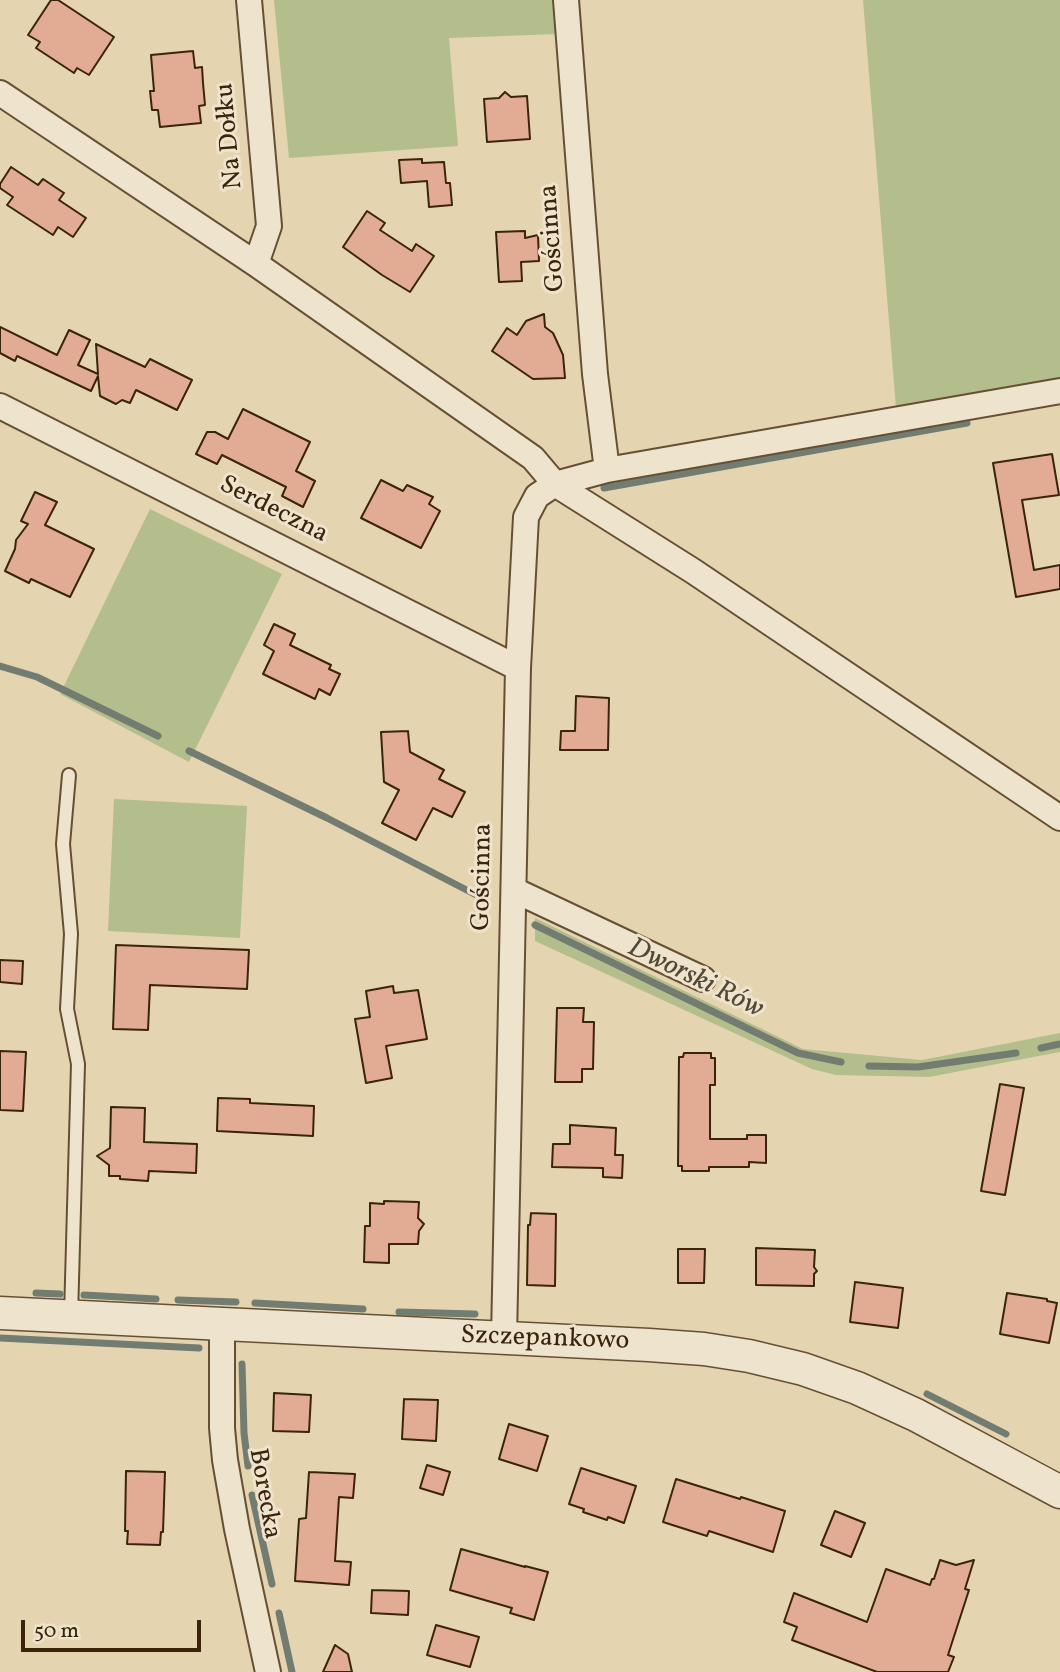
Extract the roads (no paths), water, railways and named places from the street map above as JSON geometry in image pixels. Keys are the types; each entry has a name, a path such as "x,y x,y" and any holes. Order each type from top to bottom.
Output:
{"street":[{"name":"Na Dołku","path":"249,0 269,226 256,264"},
{"name":"Gościnna","path":"566,0 595,374 607,470"},
{"path":"0,93 256,264 534,458 555,484 692,571 1060,818"},
{"name":"Gościnna","path":"505,1338 518,668 526,517 537,496 555,484 607,470 1060,391"},
{"name":"Serdeczna","path":"0,406 518,668"},
{"path":"514,890 703,979"},
{"name":"Szczepankowo","path":"0,1313 704,1349 749,1356 803,1369 857,1388 916,1415 1060,1492"},
{"name":"Borecka","path":"222,1324 222,1428 225,1460 268,1672"}],"lane":[{"path":"69,775 64,844 71,934 67,1009 78,1064 71,1317"}],"waterway":[{"path":"604,488 967,423"},
{"name":"Dworski Rów","path":"0,666 37,677 158,736"},
{"name":"Dworski Rów","path":"189,751 486,900"},
{"name":"Dworski Rów","path":"535,925 798,1053 841,1062"},
{"name":"Dworski Rów","path":"1041,1048 1060,1044"},
{"name":"Dworski Rów","path":"869,1066 918,1067 1016,1053"},
{"path":"36,1293 60,1294"},
{"path":"84,1295 156,1299"},
{"path":"178,1300 236,1302"},
{"path":"255,1303 363,1309"},
{"path":"399,1312 475,1314"},
{"path":"0,1338 199,1348"},
{"path":"242,1364 248,1466"},
{"path":"927,1394 1006,1434"},
{"path":"252,1495 272,1584"},
{"path":"279,1613 292,1672"}]}
